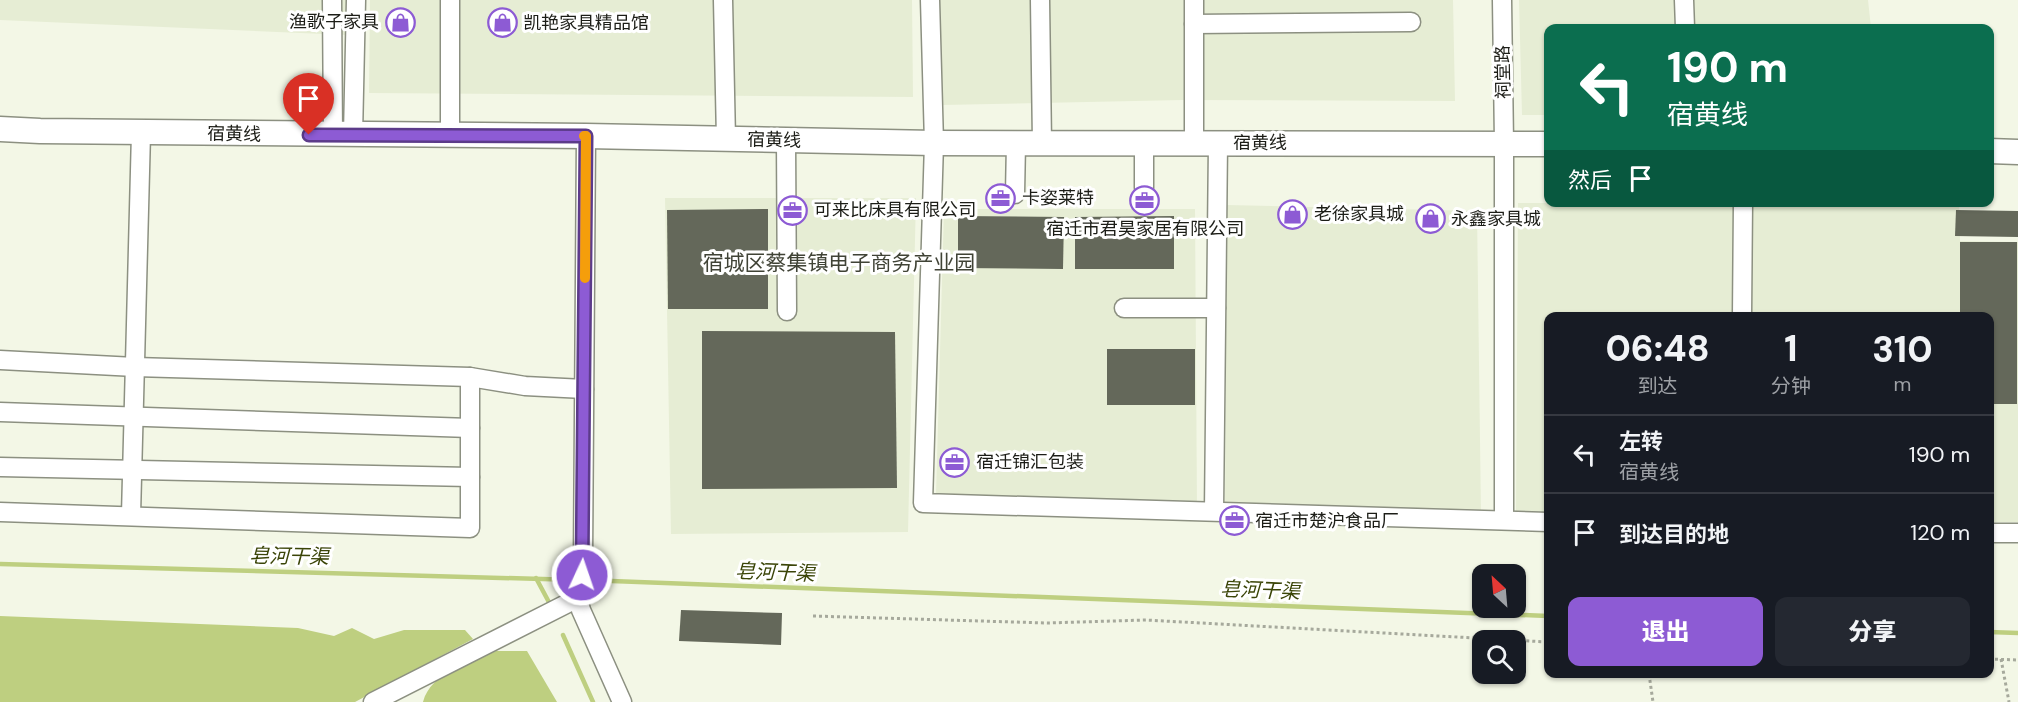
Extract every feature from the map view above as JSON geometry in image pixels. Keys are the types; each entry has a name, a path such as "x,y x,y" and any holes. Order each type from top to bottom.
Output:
{"main road":[{"name":"宿黄线","path":"0,129 141,133 586,136 934,143 1544,144"},
{"path":"1994,151 2018,152"}],"street":[{"path":"332,0 343,135"},
{"path":"343,135 356,0"},
{"path":"450,0 450,136"},
{"path":"723,0 726,139"},
{"path":"930,0 934,143 923,502 1544,522"},
{"path":"1040,0 1042,143"},
{"path":"1194,0 1194,143"},
{"name":"祠堂路","path":"1502,0 1504,520"},
{"path":"1684,0 1684,24"},
{"path":"1194,24 1412,22"},
{"path":"131,515 141,133"},
{"path":"586,136 584,558 579,595 581,610 622,702"},
{"path":"786,140 787,311"},
{"path":"1015,194 1016,143"},
{"path":"1144,143 1144,188"},
{"path":"1214,511 1218,143"},
{"path":"1742,312 1743,207"},
{"path":"1124,308 1216,308"},
{"path":"0,360 135,367 471,377 525,386 584,389"},
{"path":"0,512 470,528 471,377"},
{"path":"0,412 470,428"},
{"path":"0,467 470,477"},
{"path":"1994,533 2018,532"},
{"path":"373,702 579,595"}],"path":[{"path":"813,616 1047,622 1146,620 1544,642"},
{"path":"1994,659 2018,660"},
{"path":"2001,659 2009,702"},
{"path":"1649,678 1653,702"}],"shaded area":[{"path":"0,0 347,0 347,35 0,20"},
{"path":"370,0 912,0 913,97 369,93"},
{"path":"939,0 1453,0 1455,101 1182,100 942,105"},
{"path":"1519,0 1868,0 1871,24 1544,24 1544,115 1522,115"},
{"path":"665,198 916,198 908,532 671,534"},
{"path":"1518,203 1544,203 1544,207 1959,207 1960,241 2018,242 2018,522 1994,522 1994,312 1544,312 1544,514 1516,513"},
{"path":"1227,205 1477,211 1481,515 1225,510"},
{"path":"944,209 1195,209 1197,507 936,495"},
{"path":"0,616 298,628 334,636 352,628 374,639 404,630 465,630 473,639 355,702 0,702"},
{"path":"496,651 527,651 557,702 423,702 434,683 453,669"}],"building":[{"path":"768,209 768,309 668,309 667,210"},
{"path":"1956,210 2018,211 2018,237 1955,236"},
{"path":"958,216 1064,217 1063,269 958,268"},
{"path":"1174,216 1174,269 1075,269 1075,217"},
{"path":"1960,242 2017,242 2017,404 1994,404 1994,312 1960,312"},
{"path":"702,331 895,332 897,488 702,489"},
{"path":"1107,349 1195,349 1195,405 1107,405"},
{"path":"681,610 782,613 781,645 679,641"}],"waterway":[{"name":"皂河干渠","path":"0,564 577,580"},
{"path":"536,578 551,606"},
{"name":"皂河干渠","path":"585,580 1544,616"},
{"name":"皂河干渠","path":"1994,632 2018,633"},
{"path":"563,635 593,702"}],"slow traffic":[{"path":"584,136 586,136 585,278"}],"place":[{"name":"渔歌子家具","path":"400,22"},
{"name":"凯艳家具精品馆","path":"502,23"},
{"name":"卡姿莱特","path":"1001,198"},
{"name":"宿迁市君昊家居有限公司","path":"1145,200"},
{"name":"可来比床具有限公司","path":"793,210"},
{"name":"老徐家具城","path":"1293,214"},
{"name":"永鑫家具城","path":"1430,219"},
{"name":"宿迁锦汇包装","path":"955,462"},
{"name":"宿迁市楚沪食品厂","path":"1234,521"}],"district":[{"name":"宿城区蔡集镇电子商务产业园","path":"839,263"}],"route":[{"path":"309,135 586,136 584,558 582,575"}]}
